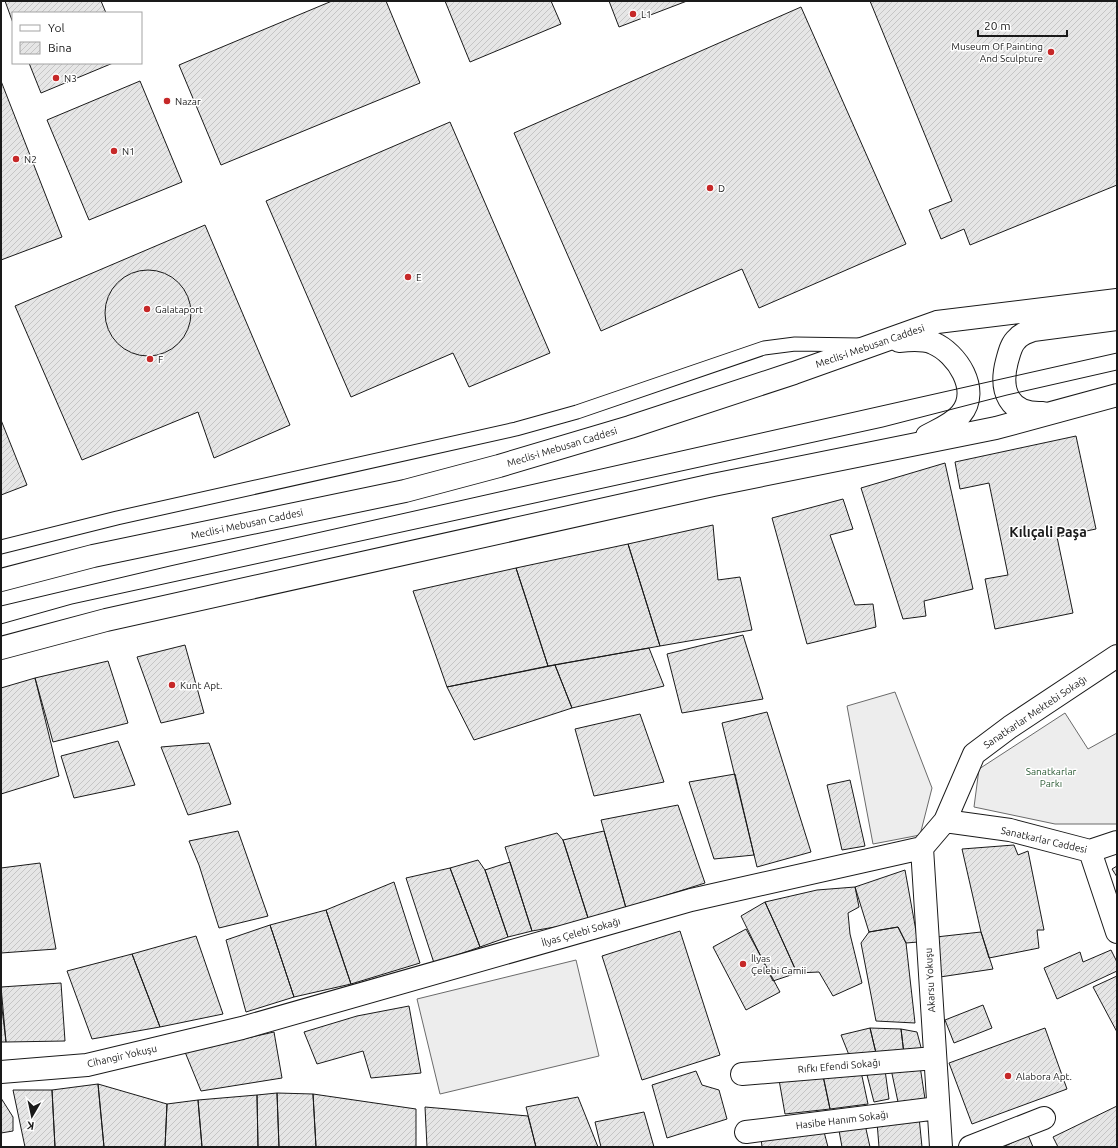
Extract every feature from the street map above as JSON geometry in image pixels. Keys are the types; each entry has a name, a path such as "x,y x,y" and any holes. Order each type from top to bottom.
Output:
{"main road":[{"name":"Meclis-i Mebusan Caddesi","path":"1,580 93,556 405,491 499,466 630,427 874,345 937,322 1117,300"},
{"path":"1055,411 1030,412 1018,408 1009,400 1004,384 1005,370 1009,353 1016,339 1033,330 1117,319"},
{"path":"874,345 904,340 933,342 946,350 956,361 962,370 967,388 968,399 961,415 940,429 920,439 894,448"},
{"path":"1,648 106,620 706,487 996,428 1117,395"},
{"name":"Sanatkarlar Mektebi Sokağı","path":"945,821 974,754 1010,727 1117,656"},
{"path":"922,848 945,821"},
{"name":"Sanatkarlar Caddesi","path":"945,821 1010,830 1090,852 1117,842"},
{"name":"İlyas Çelebi Sokağı","path":"242,1028 691,900 922,848"},
{"name":"Akarsu Yokuşu","path":"922,848 941,1147"},
{"path":"1090,852 1117,932"},
{"name":"Cihangir Yokuşu","path":"1,1072 87,1065 242,1028"},
{"name":"Rıfkı Efendi Sokağı","path":"742,1074 935,1058"},
{"name":"Hasibe Hanım Sokağı","path":"746,1132 938,1108"},
{"path":"970,1147 1044,1118"}],"lane":[{"path":"1,547 117,518 516,429 577,412 764,348 795,344 874,345"}],"shaded area":[{"path":"895,692 932,788 920,835 873,844 847,706"},
{"name":"Sanatkarlar Parkı","path":"1065,713 1088,749 1117,733 1117,824 1055,824 974,807 979,769"},
{"path":"576,960 599,1056 440,1094 417,999"}],"building":[{"path":"5,1 101,1 106,12 12,12 12,20"},
{"path":"332,1 386,1 420,83 221,165 179,65"},
{"path":"445,1 551,1 561,24 470,62"},
{"name":"L1","path":"609,1 687,1 619,27"},
{"path":"870,1 1117,1 1117,185 970,245 964,229 941,239 929,210 952,201"},
{"name":"D","path":"801,7 906,244 759,308 742,269 601,331 514,133"},
{"name":"N3","path":"29,64 111,64 41,93"},
{"name":"N2","path":"1,81 62,237 1,260"},
{"name":"N1","path":"140,81 182,182 89,220 47,120"},
{"name":"E","path":"450,122 550,353 469,387 453,353 351,397 266,201"},
{"name":"F","path":"205,225 290,425 214,458 198,412 82,460 15,306"},
{"name":"Galataport","path":"148,270 164,273 172,277 184,289 188,297 191,313 188,329 184,337 172,349 164,353 148,356 132,353 124,349 112,337 108,329 105,313 108,297 112,289 124,277 132,273"},
{"path":"1,420 27,485 1,495"},
{"path":"1076,436 1096,529 1057,537 1073,613 995,629 985,579 1008,575 989,483 960,489 955,462"},
{"path":"945,463 973,589 924,601 926,616 903,619 861,488"},
{"path":"843,499 853,529 830,535 855,605 873,604 876,627 807,644 772,518"},
{"path":"713,525 718,580 740,577 752,630 660,646 628,544"},
{"path":"628,544 660,646 548,666 516,568"},
{"path":"516,568 548,666 447,687 413,591"},
{"path":"743,635 763,699 682,713 667,654"},
{"name":"Kunt Apt.","path":"185,645 204,713 161,723 137,657"},
{"path":"649,648 664,686 572,708 555,665"},
{"path":"108,661 128,723 53,742 35,678"},
{"path":"555,665 572,708 474,740 447,687"},
{"path":"35,678 59,776 1,794 1,688"},
{"path":"767,712 811,852 757,867 722,723"},
{"path":"640,714 664,782 594,796 575,729"},
{"path":"118,741 135,785 74,798 61,756"},
{"path":"209,743 231,804 188,815 161,747"},
{"path":"735,774 754,855 714,859 689,782"},
{"path":"850,780 865,846 842,850 827,785"},
{"path":"678,805 705,883 626,908 601,820"},
{"path":"238,831 268,916 219,928 199,865 189,841"},
{"path":"604,831 626,908 589,921 563,840"},
{"path":"557,833 563,840 589,921 532,931 505,847"},
{"path":"1014,845 1018,855 1028,851 1044,930 1037,930 1039,948 989,958 981,932 962,849"},
{"path":"478,860 485,870 508,937 480,947 450,868"},
{"path":"510,862 532,931 508,937 485,870"},
{"path":"40,863 56,949 1,953 1,868"},
{"path":"1117,866 1117,877 1112,869"},
{"path":"450,868 480,947 434,963 406,878"},
{"path":"905,870 918,942 906,943 898,927 869,932 855,887"},
{"path":"394,882 420,963 351,984 326,910"},
{"path":"855,887 859,907 848,913 850,934 862,983 833,996 819,972 797,973 765,902 817,890"},
{"path":"765,902 797,973 773,981 741,916"},
{"path":"326,910 351,984 294,997 270,925"},
{"path":"270,925 294,997 246,1012 226,940"},
{"path":"898,927 906,943 915,1023 876,1021 861,943 869,932"},
{"name":"İlyas Çelebi Camii","path":"746,929 780,992 746,1010 713,947"},
{"path":"680,931 720,1055 642,1080 602,956"},
{"path":"981,932 993,969 940,977 936,937"},
{"path":"196,936 223,1014 160,1027 132,954"},
{"path":"1111,950 1117,962 1117,971 1057,999 1044,968 1080,952 1083,962"},
{"path":"132,954 160,1027 92,1039 67,971"},
{"path":"1117,976 1117,1032 1093,987"},
{"path":"61,983 65,1041 6,1042 1,987"},
{"path":"1,1000 6,1042 1,1042"},
{"path":"983,1005 992,1028 954,1043 945,1020"},
{"path":"409,1006 421,1073 371,1078 363,1051 317,1064 304,1032 357,1016"},
{"path":"870,1028 901,1029 904,1054 876,1053"},
{"path":"870,1028 876,1053 851,1060 841,1035"},
{"name":"Alabora Apt.","path":"1045,1028 1067,1089 972,1124 949,1063"},
{"path":"901,1029 917,1032 923,1055 904,1054"},
{"path":"274,1032 282,1078 201,1091 185,1052"},
{"path":"920,1066 925,1099 898,1102 891,1069"},
{"path":"860,1067 868,1104 830,1109 822,1071"},
{"path":"885,1070 889,1099 874,1102 867,1075"},
{"path":"696,1071 702,1085 719,1090 727,1119 667,1138 652,1085"},
{"path":"822,1071 830,1109 785,1114 778,1074"},
{"path":"98,1084 167,1104 165,1147 104,1147"},
{"path":"98,1084 104,1147 55,1147 52,1090"},
{"path":"13,1090 52,1090 55,1147 25,1147"},
{"path":"277,1093 313,1094 316,1147 279,1147"},
{"path":"277,1093 279,1147 258,1147 257,1095"},
{"path":"313,1094 416,1109 416,1147 316,1147"},
{"path":"257,1095 258,1147 202,1147 198,1100"},
{"path":"578,1097 598,1147 536,1147 526,1107"},
{"path":"1,1098 13,1117 13,1131 1,1133"},
{"path":"198,1100 202,1147 165,1147 167,1104"},
{"path":"1117,1106 1117,1147 1058,1147 1053,1137"},
{"path":"425,1107 528,1116 536,1147 427,1147"},
{"path":"644,1112 654,1147 601,1147 595,1122"},
{"path":"919,1117 922,1147 879,1147 877,1122"},
{"path":"864,1120 870,1147 842,1147 838,1125"},
{"path":"823,1128 828,1147 762,1147 761,1138"},
{"path":"1028,1135 1033,1147 1003,1147"}],"tram line":[{"path":"1,606 170,566 1117,353"},
{"path":"1,624 72,604 883,427 1007,395 1117,370"}],"place":[{"name":"L1","path":"633,14"},
{"name":"Museum Of Painting And Sculpture","path":"1051,52"},
{"name":"N3","path":"56,78"},
{"name":"Nazar","path":"167,101"},
{"name":"N1","path":"114,151"},
{"name":"N2","path":"16,159"},
{"name":"D","path":"710,188"},
{"name":"E","path":"408,277"},
{"name":"Galataport","path":"147,309"},
{"name":"F","path":"150,359"},
{"name":"Kunt Apt.","path":"172,685"},
{"name":"İlyas Çelebi Camii","path":"743,964"},
{"name":"Alabora Apt.","path":"1008,1076"}],"district":[{"name":"Kılıçali Paşa","path":"1048,532"}]}
